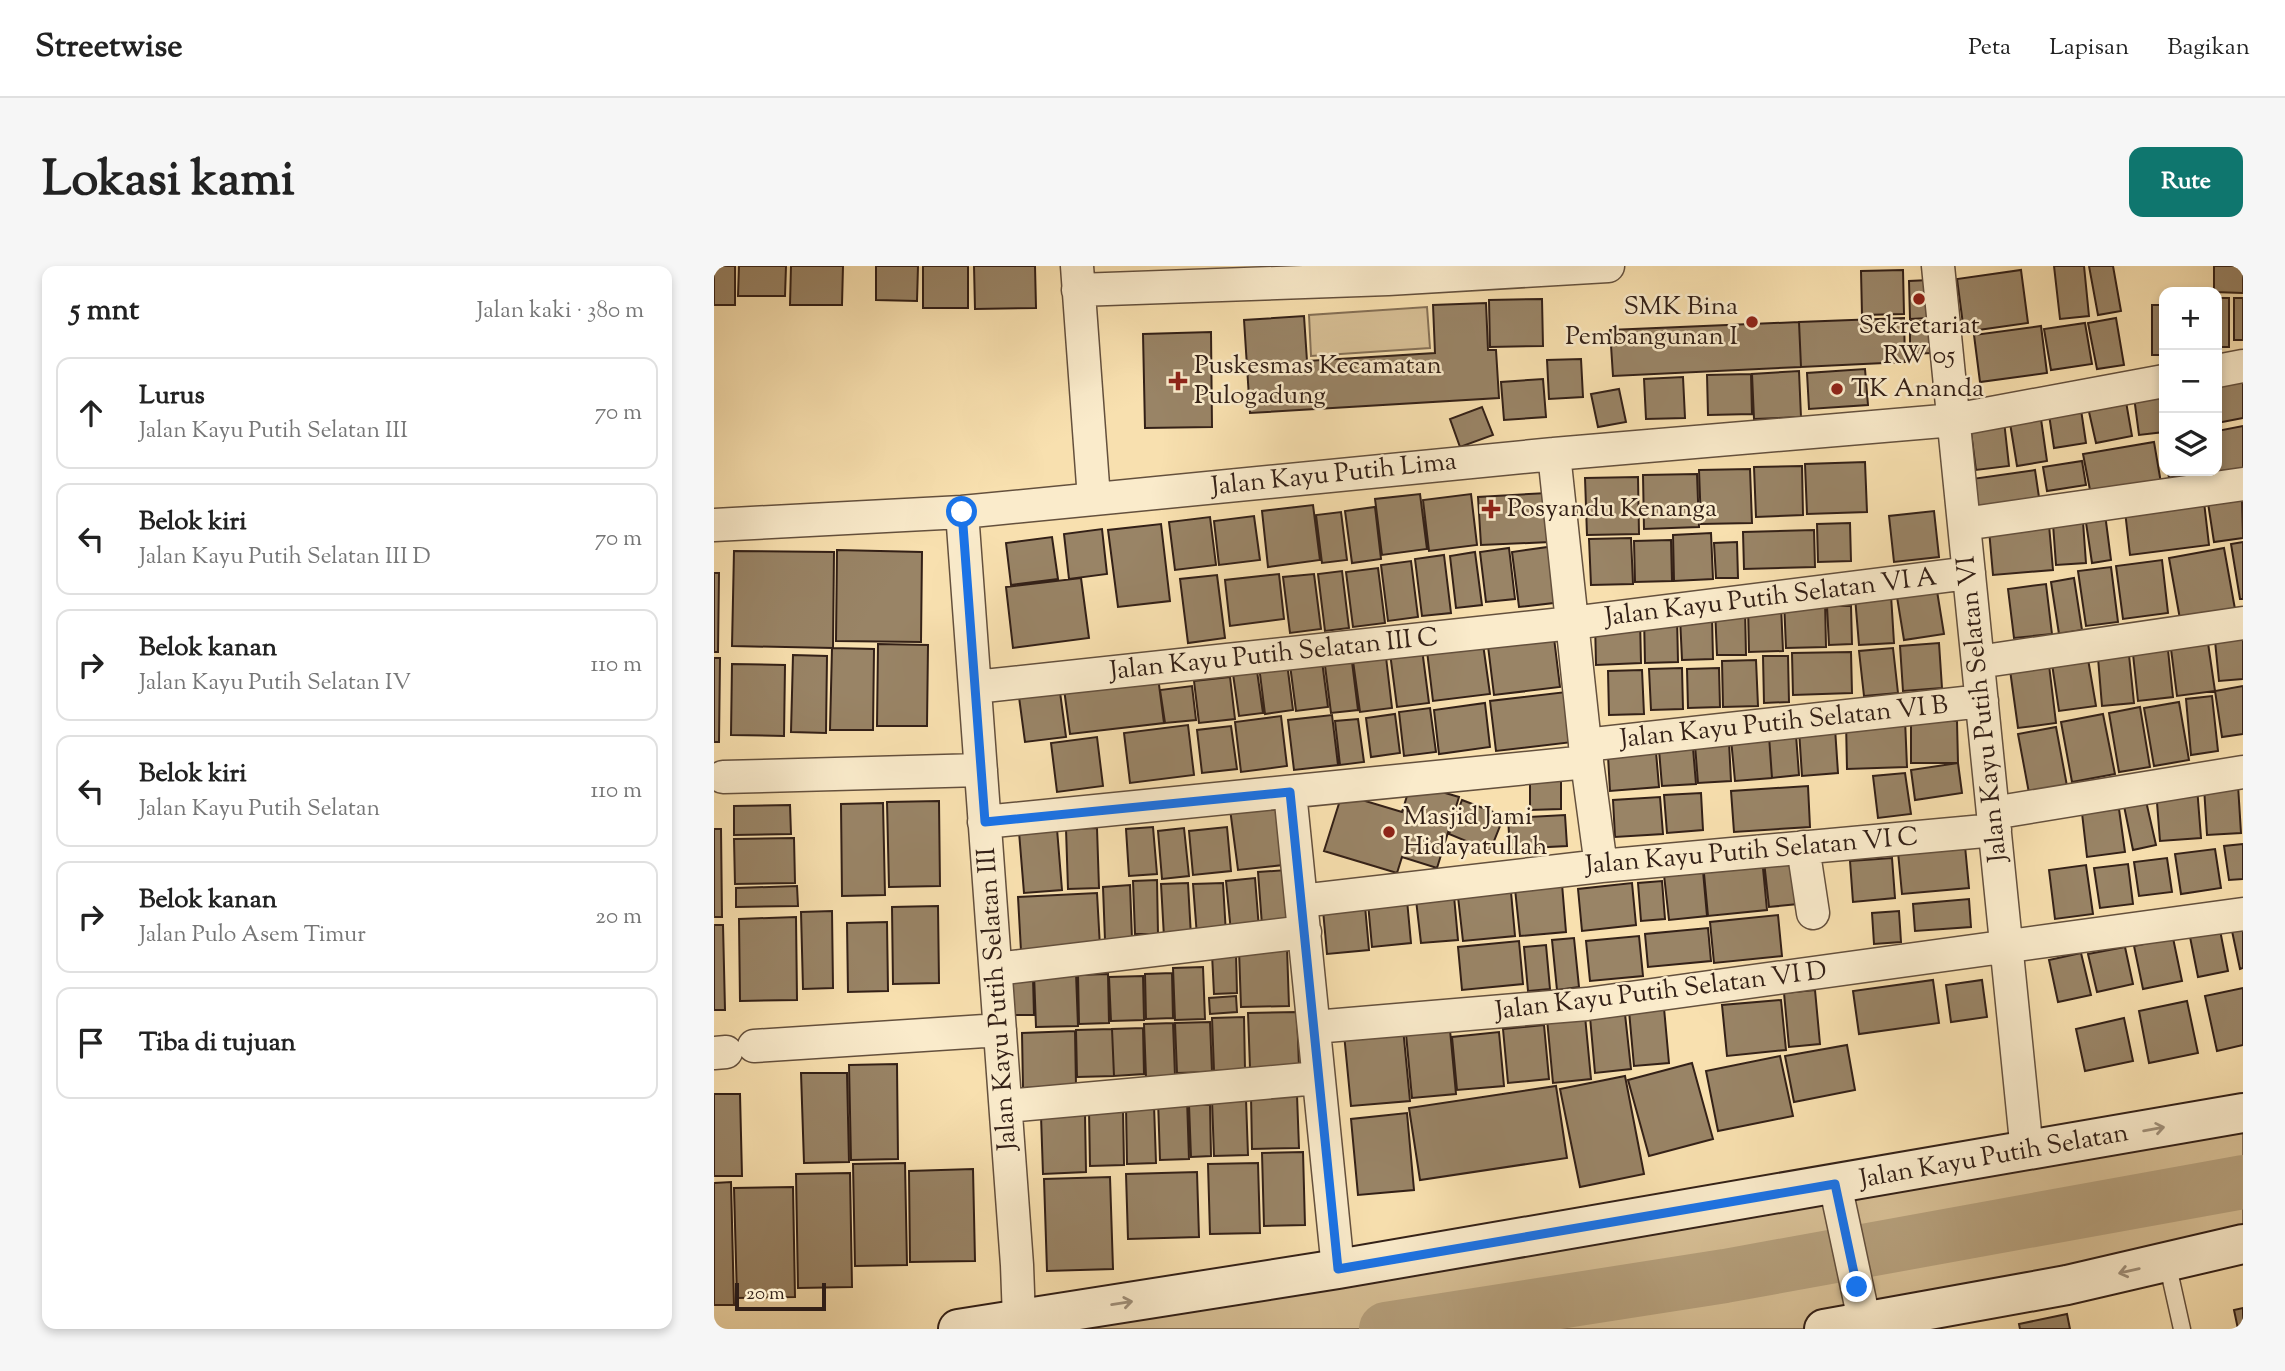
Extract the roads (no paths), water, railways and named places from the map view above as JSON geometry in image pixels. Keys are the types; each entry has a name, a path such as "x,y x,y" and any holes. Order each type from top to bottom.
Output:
{"street":[{"path":"1094,499 1078,278 1388,279 1608,266"},
{"name":"Jalan Kayu Putih Selatan VI","path":"1938,266 2028,1152"},
{"path":"2222,370 2243,366"},
{"name":"Jalan Kayu Putih Lima","path":"714,525 962,512 1554,454 1954,420 2159,382"},
{"path":"1554,454 1601,866"},
{"path":"1964,524 2243,484"},
{"name":"Jalan Kayu Putih Selatan III","path":"962,512 1019,1319"},
{"name":"Jalan Kayu Putih Selatan VI A","path":"1572,623 1969,573"},
{"path":"1978,662 2243,622"},
{"name":"Jalan Kayu Putih Selatan III C","path":"975,687 1572,623"},
{"name":"Jalan Kayu Putih Selatan VI B","path":"985,822 1290,792 1982,701"},
{"path":"723,777 981,770"},
{"name":"Jalan Kayu Putih Selatan VI C","path":"1301,901 1601,866 1803,847 1994,822 2243,772"},
{"path":"1290,792 1338,1269"},
{"path":"1803,847 1813,913"},
{"name":"Jalan Kayu Putih Selatan VI D","path":"1314,1027 1587,1004 2243,914"},
{"path":"996,969 1305,932"},
{"path":"731,1050 1000,1030"},
{"path":"1006,1106 1318,1078"},
{"name":"Jalan Kayu Putih Selatan","path":"958,1329 1338,1269 2243,1113"},
{"path":"1835,1184 1862,1313"},
{"path":"1824,1329 1862,1313 2067,1285 2243,1244"}],"lane":[{"path":"2167,1262 2182,1329"}],"waterway":[{"path":"1386,1329 1725,1276 2243,1182"}],"place":[{"name":"Sekretariat RW 05","path":"1919,299"},
{"name":"SMK Bina Pembangunan I","path":"1752,322"},
{"name":"Puskesmas Kecamatan Pulogadung","path":"1178,381"},
{"name":"TK Ananda","path":"1837,389"},
{"name":"Posyandu Kenanga","path":"1491,509"},
{"name":"Masjid Jami Hidayatullah","path":"1389,832"}]}
